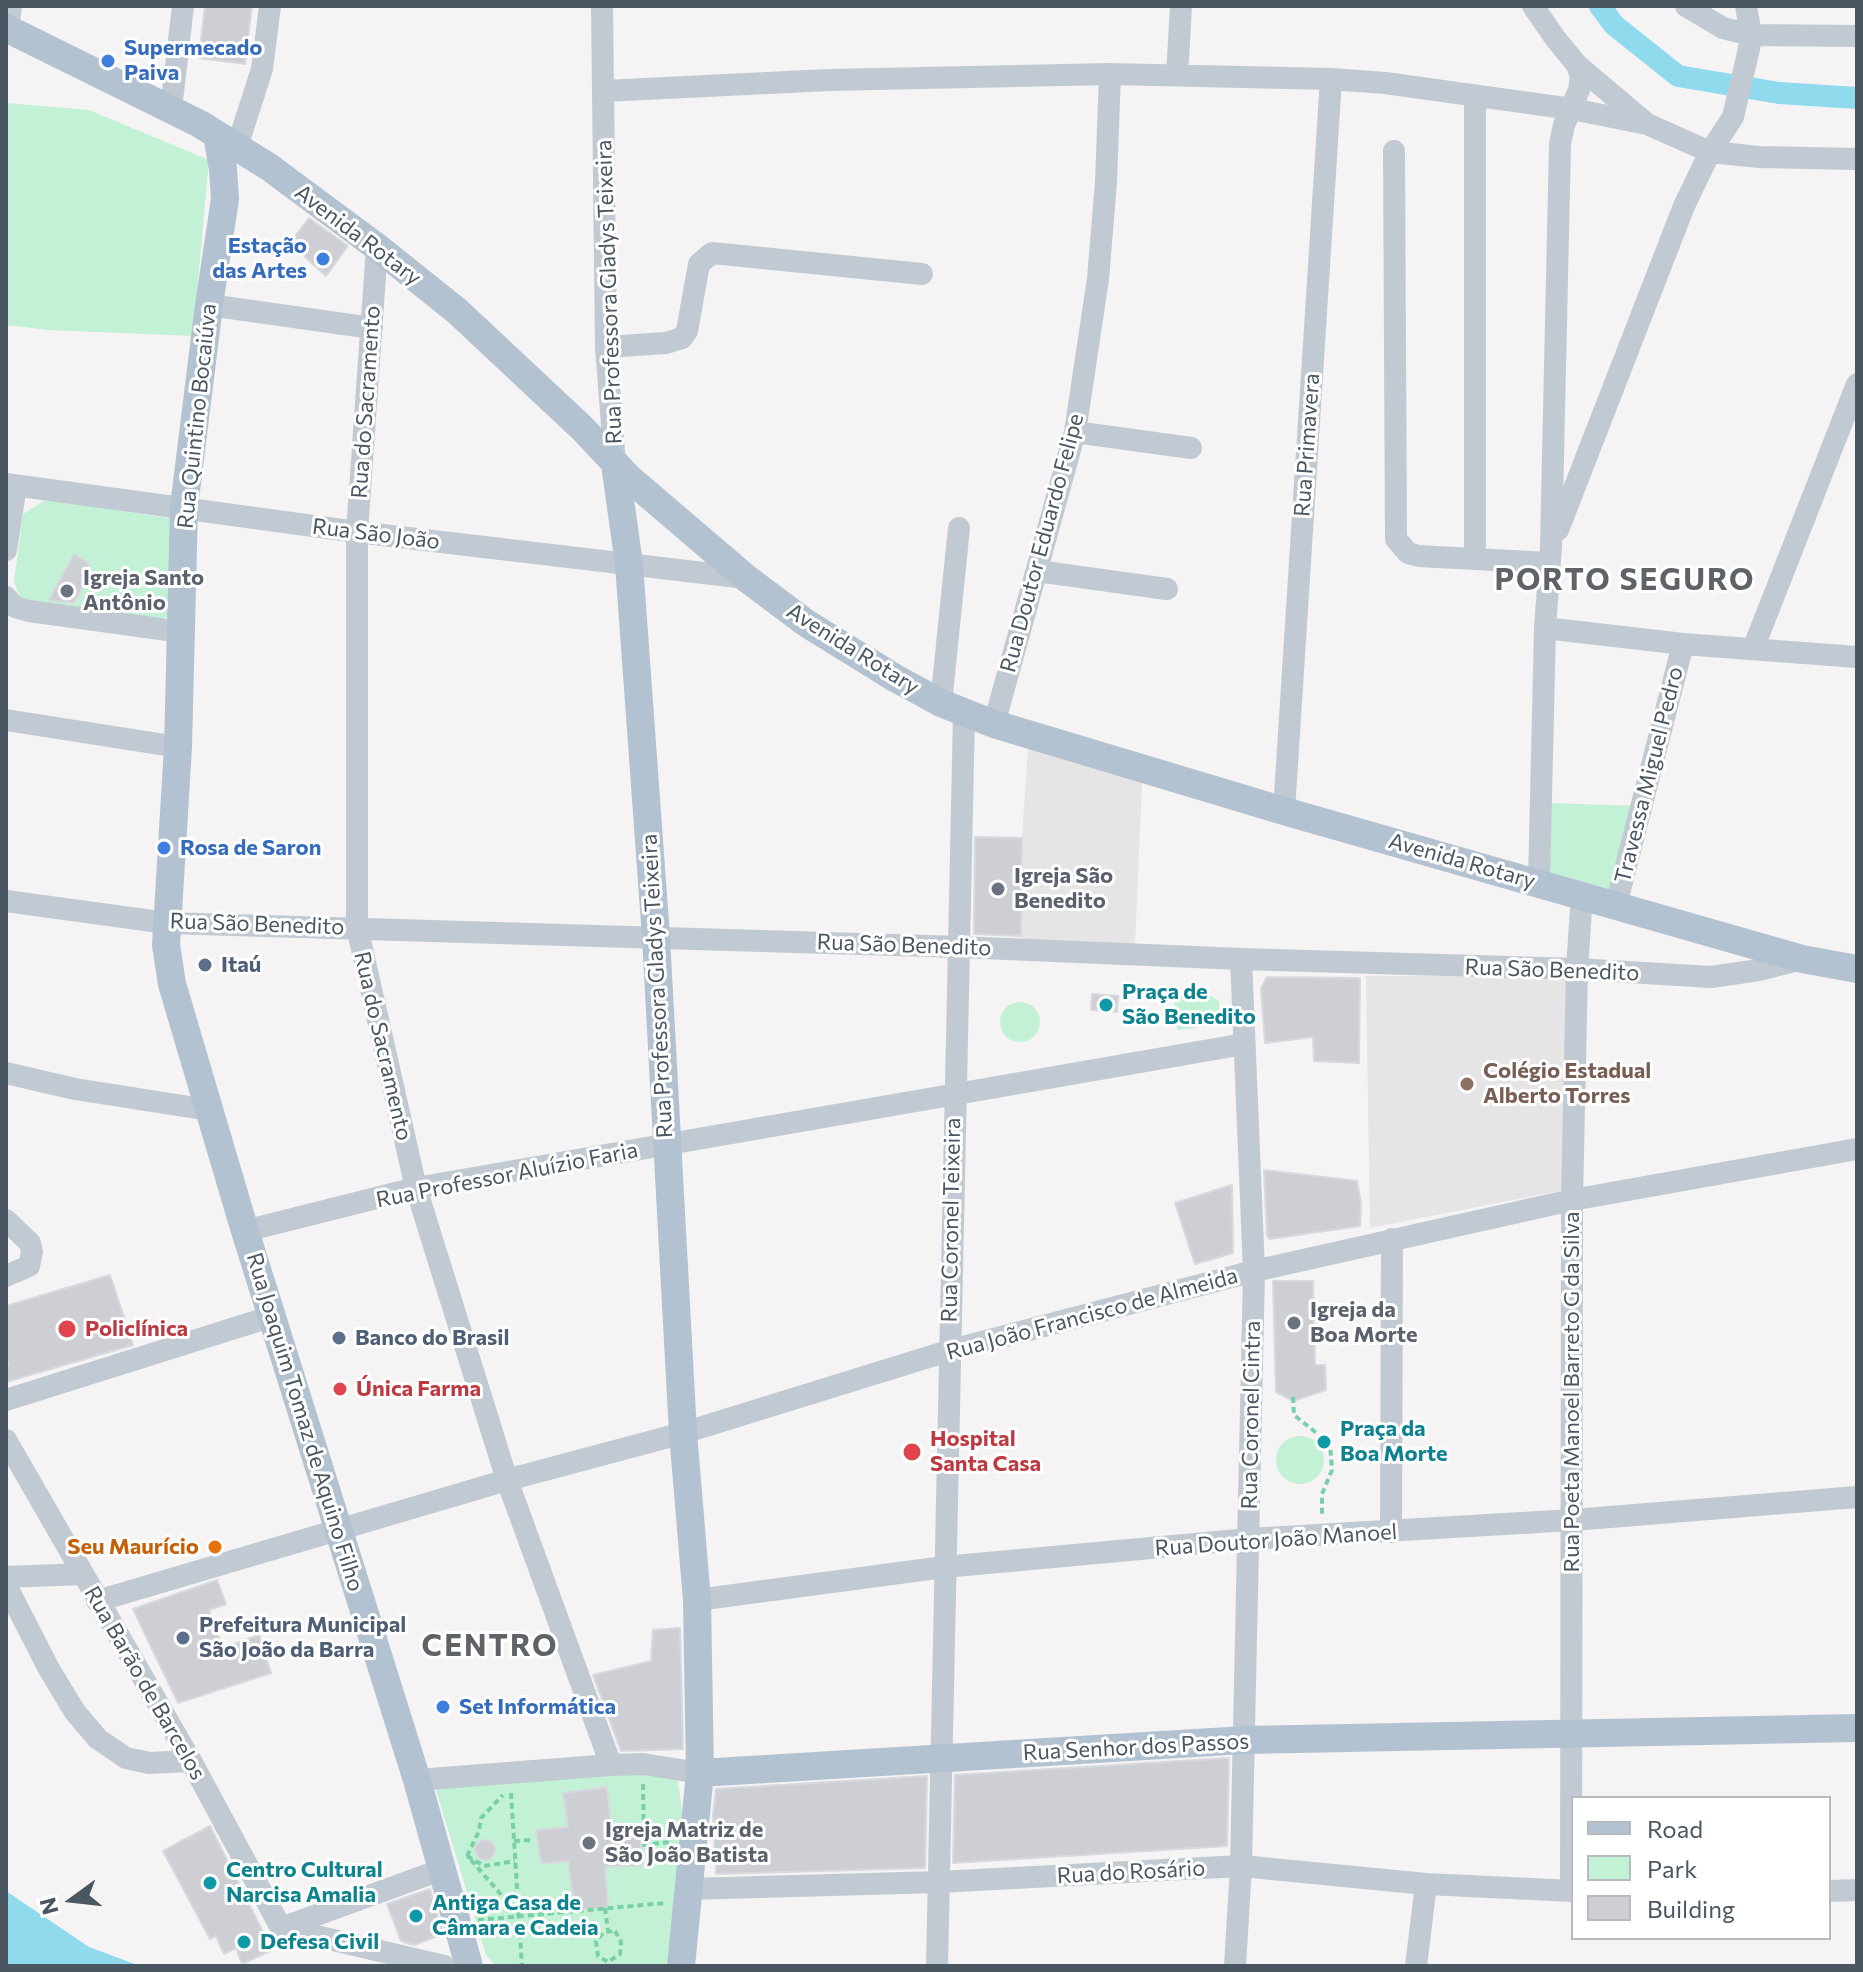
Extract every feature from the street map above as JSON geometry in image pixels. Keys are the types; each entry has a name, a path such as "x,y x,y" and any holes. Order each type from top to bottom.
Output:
{"main road":[{"name":"Avenida Rotary","path":"8,21 171,109 269,167 457,311 582,428 615,464 746,578 806,623 895,678 953,708 994,724 1284,811 1802,959 1857,969"},
{"name":"Rua Quintino Bocaiúva","path":"167,923 178,747 184,507 225,199 223,169 227,141"},
{"path":"225,199 239,184 269,167"},
{"name":"Rua Professora Gladys Teixeira","path":"615,464 629,564 656,937 683,1433 697,1600 700,1773 681,1966"},
{"name":"Rua Joaquim Tomaz de Aquino Filho","path":"167,923 166,945 172,984 245,1231 417,1780 455,1861 457,1922 469,1966"},
{"name":"Rua Senhor dos Passos","path":"700,1773 1245,1740 1857,1728"}],"street":[{"path":"171,109 183,6"},
{"path":"227,141 262,69 270,6"},
{"name":"Rua Professora Gladys Teixeira","path":"602,6 606,347 615,464"},
{"path":"1177,75 1181,6"},
{"path":"1533,6 1577,65 1647,124"},
{"path":"1686,6 1750,42 1857,36"},
{"path":"1550,555 1684,206 1710,152 1733,117 1750,42 1746,6"},
{"path":"1539,882 1560,144 1581,77 1577,65"},
{"path":"604,91 829,80 1110,74 1331,79 1385,83 1572,109 1647,124 1710,152 1759,157 1857,159"},
{"name":"Rua Doutor Eduardo Felipe","path":"994,724 1075,432 1098,279 1110,74"},
{"name":"Rua Primavera","path":"1284,811 1331,79"},
{"path":"1475,97 1475,558"},
{"path":"1394,151 1396,539 1408,553 1475,558 1550,555"},
{"name":"Rua do Sacramento","path":"377,247 357,532 357,927 416,1188 507,1480 611,1765"},
{"path":"606,347 666,343 682,338 687,331 699,264 712,253 922,274"},
{"path":"209,305 372,328"},
{"path":"1753,649 1857,384"},
{"path":"1075,432 1191,448"},
{"path":"6,550 11,485"},
{"name":"Rua São João","path":"11,485 357,532 746,578"},
{"name":"Rua Coronel Teixeira","path":"937,1966 948,1351 960,947 953,708 959,528"},
{"path":"1037,571 1167,589"},
{"path":"6,597 15,607 29,611 182,632"},
{"path":"1545,628 1683,644 1857,657"},
{"name":"Travessa Miguel Pedro","path":"1616,905 1683,644"},
{"path":"6,720 178,747"},
{"name":"Rua Poeta Manoel Barreto G da Silva","path":"1573,1796 1572,1200 1577,969 1582,894"},
{"name":"Rua São Benedito","path":"6,901 167,923 960,947 1577,969 1711,977 1759,970 1802,959"},
{"name":"Rua Coronel Cintra","path":"1235,1966 1245,1740 1254,1271 1241,959"},
{"name":"Rua Professor Aluízio Faria","path":"245,1231 416,1188 1244,1044"},
{"path":"6,1073 75,1089 209,1110"},
{"name":"Rua João Francisco de Almeida","path":"97,1601 507,1480 683,1433 948,1351 1254,1271 1572,1200 1857,1149"},
{"path":"6,1220 30,1243 32,1252 29,1266 6,1276"},
{"path":"1391,1532 1392,1239"},
{"path":"6,1400 273,1316"},
{"name":"Rua Barão de Barcelos","path":"6,1440 191,1761 281,1928"},
{"name":"Rua Doutor João Manoel","path":"697,1600 944,1567 1249,1539 1573,1520 1857,1497"},
{"path":"6,1577 82,1574"},
{"path":"6,1585 49,1669 75,1712 98,1739 126,1758 149,1763 191,1761"},
{"name":"Rua Senhor dos Passos","path":"417,1780 643,1764 700,1773"},
{"path":"281,1928 455,1861"},
{"name":"Rua do Rosário","path":"688,1896 1241,1866 1426,1884 1571,1891"},
{"path":"1416,1966 1426,1884"},
{"path":"1831,1891 1857,1890"},
{"path":"281,1928 444,1966"}],"path":[{"path":"1293,1397 1294,1415 1330,1444 1332,1470 1322,1494 1322,1535"},
{"path":"643,1764 644,1845 693,1840"},
{"path":"455,1861 479,1831 481,1818 510,1788 522,1966"},
{"path":"514,1841 534,1840"},
{"path":"455,1861 484,1866 515,1861"},
{"path":"455,1861 519,1916"},
{"path":"457,1922 605,1908 688,1896"},
{"path":"605,1908 608,1931"},
{"path":"615,1931 621,1942 620,1954 608,1964 598,1956 596,1941 604,1932 615,1931"}],"shaded area":[{"path":"1028,748 1142,781 1135,946 1021,940 1022,838"},
{"name":"Colégio Estadual Alberto Torres","path":"1366,976 1567,977 1564,1190 1370,1228"}],"green space":[{"path":"6,103 89,110 209,160 193,336 49,330 6,325"},
{"path":"46,500 175,519 173,617 148,619 22,601 14,582 23,514"},
{"path":"1548,803 1641,806 1613,902 1547,883"},
{"path":"1206,993 1219,1001 1220,1020 1211,1026 1177,1030 1174,996"},
{"path":"1020,1002 1034,1008 1040,1022 1034,1036 1020,1042 1006,1036 1000,1022 1006,1008"},
{"path":"1300,1436 1317,1443 1324,1460 1317,1477 1300,1484 1283,1477 1276,1460 1283,1443"},
{"path":"676,1769 682,1810 675,1966 496,1966 486,1955 436,1790 443,1782"}],"water":[{"path":"6,1891 89,1947 140,1966 6,1966"}],"building":[{"path":"205,6 252,6 245,64 199,58"},
{"name":"Estação das Artes","path":"309,218 348,246 326,276 290,243"},
{"name":"Igreja Santo Antônio","path":"74,554 89,563 90,574 74,603 49,600"},
{"name":"Igreja São Benedito","path":"975,837 1022,838 1021,936 974,934"},
{"path":"1267,977 1360,978 1359,1063 1314,1061 1313,1037 1265,1043 1261,988"},
{"path":"1092,994 1118,996 1117,1012 1091,1010"},
{"path":"1264,1170 1357,1181 1361,1203 1360,1226 1270,1239 1267,1236"},
{"path":"1232,1185 1233,1253 1195,1264 1175,1203"},
{"name":"Policlínica","path":"110,1275 133,1345 6,1382 9,1364 6,1356 6,1306"},
{"name":"Igreja da Boa Morte","path":"1273,1281 1313,1281 1315,1365 1325,1365 1326,1390 1293,1401 1276,1392"},
{"name":"Prefeitura Municipal São João da Barra","path":"217,1580 226,1604 209,1610 223,1648 259,1635 271,1673 178,1703 133,1609"},
{"path":"680,1628 683,1749 621,1751 593,1675 651,1661 653,1630"},
{"path":"1229,1758 1227,1846 953,1863 955,1775"},
{"path":"927,1776 925,1868 716,1874 713,1814 716,1789"},
{"name":"Igreja Matriz de São João Batista","path":"607,1787 611,1827 640,1829 642,1865 605,1867 608,1907 575,1910 568,1861 541,1864 536,1830 568,1827 563,1793"},
{"name":"Centro Cultural Narcisa Amalia","path":"210,1826 272,1950 242,1964 236,1948 224,1954 216,1936 210,1939 163,1851"},
{"path":"485,1840 492,1843 495,1850 492,1857 485,1860 478,1857 475,1850 478,1843"},
{"name":"Antiga Casa de Câmara e Cadeia","path":"430,1889 443,1934 414,1945 401,1941 387,1904"}],"waterway":[{"path":"1600,6 1614,25 1678,76 1779,93 1857,98"}],"place":[{"name":"Supermecado Paiva","path":"108,61"},
{"name":"Estação das Artes","path":"323,259"},
{"name":"Igreja Santo Antônio","path":"67,591"},
{"name":"Rosa de Saron","path":"164,848"},
{"name":"Igreja São Benedito","path":"998,889"},
{"name":"Itaú","path":"205,965"},
{"name":"Praça de São Benedito","path":"1106,1005"},
{"name":"Colégio Estadual Alberto Torres","path":"1467,1084"},
{"name":"Igreja da Boa Morte","path":"1294,1323"},
{"name":"Policlínica","path":"67,1329"},
{"name":"Banco do Brasil","path":"339,1338"},
{"name":"Única Farma","path":"340,1389"},
{"name":"Praça da Boa Morte","path":"1324,1442"},
{"name":"Hospital Santa Casa","path":"912,1452"},
{"name":"Seu Maurício","path":"215,1547"},
{"name":"Prefeitura Municipal São João da Barra","path":"183,1638"},
{"name":"Set Informática","path":"443,1707"},
{"name":"Igreja Matriz de São João Batista","path":"589,1843"},
{"name":"Centro Cultural Narcisa Amalia","path":"210,1883"},
{"name":"Antiga Casa de Câmara e Cadeia","path":"416,1916"},
{"name":"Defesa Civil","path":"244,1942"}],"district":[{"name":"PORTO SEGURO","path":"1625,580"},
{"name":"CENTRO","path":"490,1646"}]}
